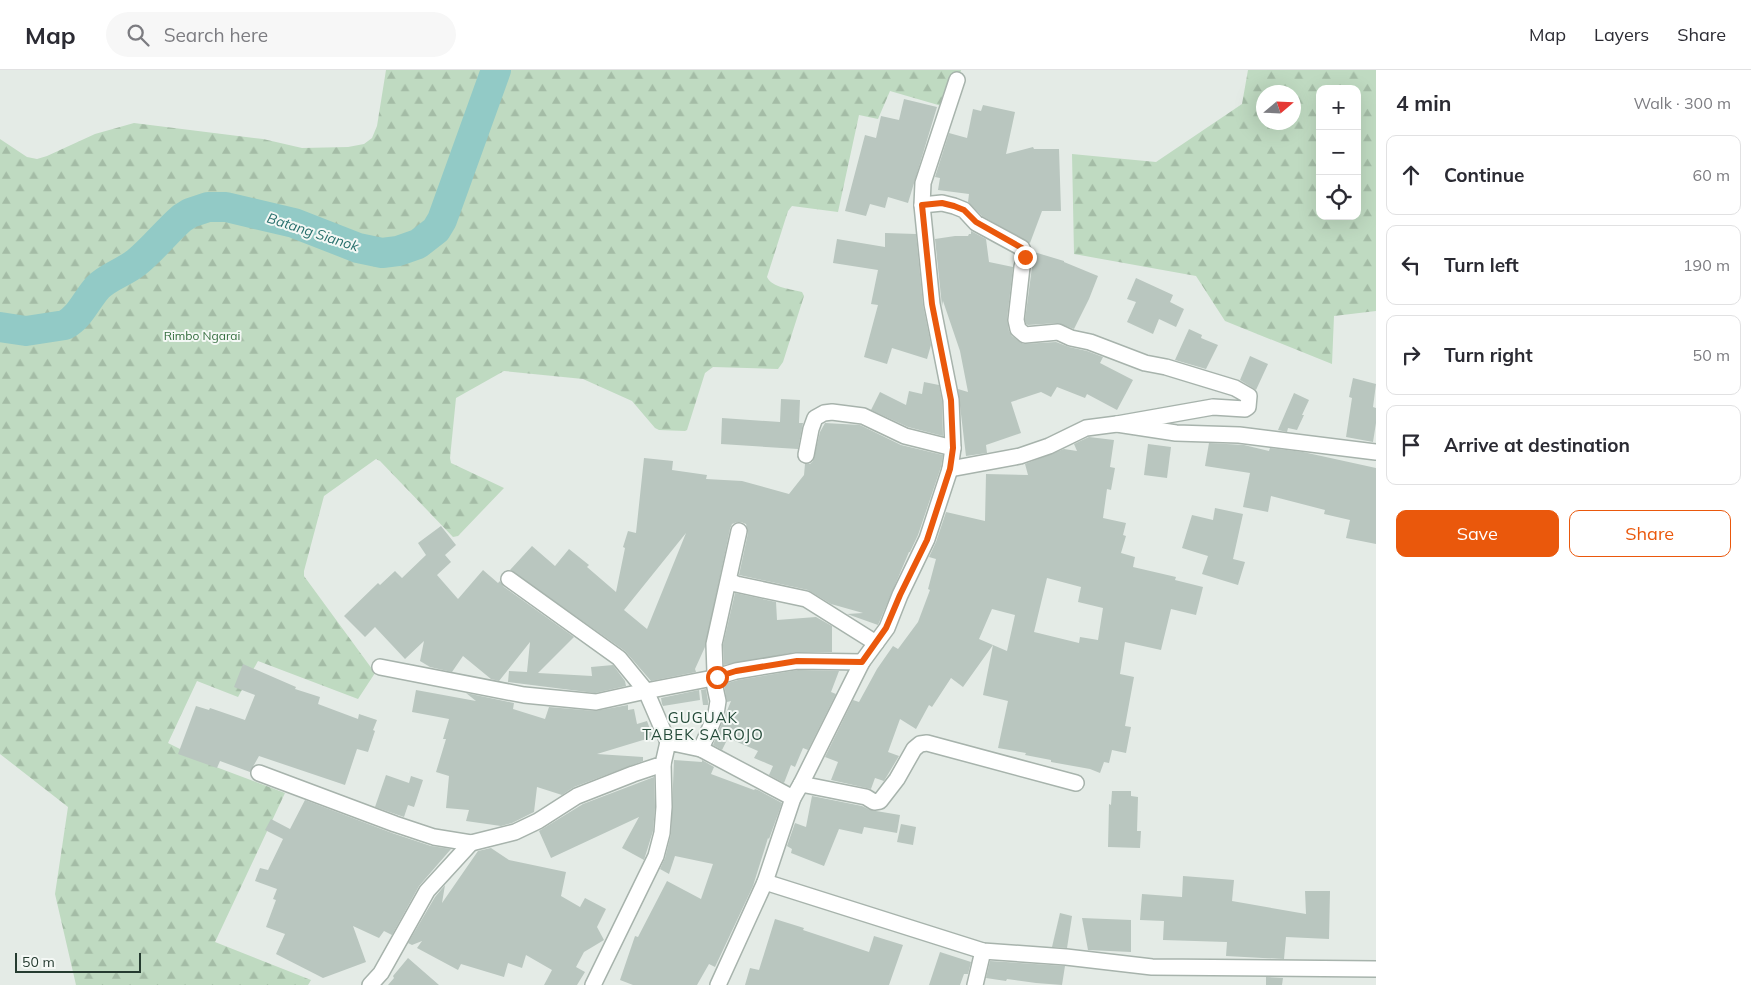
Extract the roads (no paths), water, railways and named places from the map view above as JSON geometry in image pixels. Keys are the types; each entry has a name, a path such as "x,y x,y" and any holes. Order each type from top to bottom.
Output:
{"street":[{"path":"718,985 764,882 793,798 862,662 886,628 927,540 950,469 953,448 951,400 932,304 922,205 923,183 957,80"},
{"path":"922,205 942,203 964,210 976,222 1022,248 1025,257 1022,267 1016,320 1021,333 1025,335 1058,332 1145,362 1235,388 1249,396 1248,407 1245,409 1239,435"},
{"path":"950,469 1020,456 1049,446 1086,428 1213,406 1245,409"},
{"path":"806,455 815,418 824,413 832,412 863,416 896,430 905,436 953,448"},
{"path":"1117,424 1176,433 1239,435 1376,452"},
{"path":"701,749 716,714 718,701 713,678 715,673 714,644 739,531"},
{"path":"509,579 619,658 646,691 668,742 663,764 662,833 656,856 594,985"},
{"path":"728,581 806,599 876,643"},
{"path":"380,667 524,695 596,702 713,678 736,671 797,661 862,662"},
{"path":"668,742 701,749 793,798"},
{"path":"801,784 866,797 874,802 880,801 897,779 914,749 920,744 927,743 1076,783"},
{"path":"259,773 434,837 471,843 515,832 538,821 577,796 663,764"},
{"path":"370,985 381,973 427,892 471,843"},
{"path":"764,882 983,951 1066,956 1152,967 1376,969"},
{"path":"974,985 983,951"}],"waterway":[{"name":"Batang Sianok","path":"0,327 26,331 65,325 83,308 102,283 137,262 182,218 208,207 226,207 294,223 358,248 382,253 398,251 418,244 436,230 442,220 496,70"}],"district":[{"name":"GUGUAK TABEK SAROJO","path":"703,726"}],"park label":[{"name":"Rimbo Ngarai","path":"202,335"}]}
